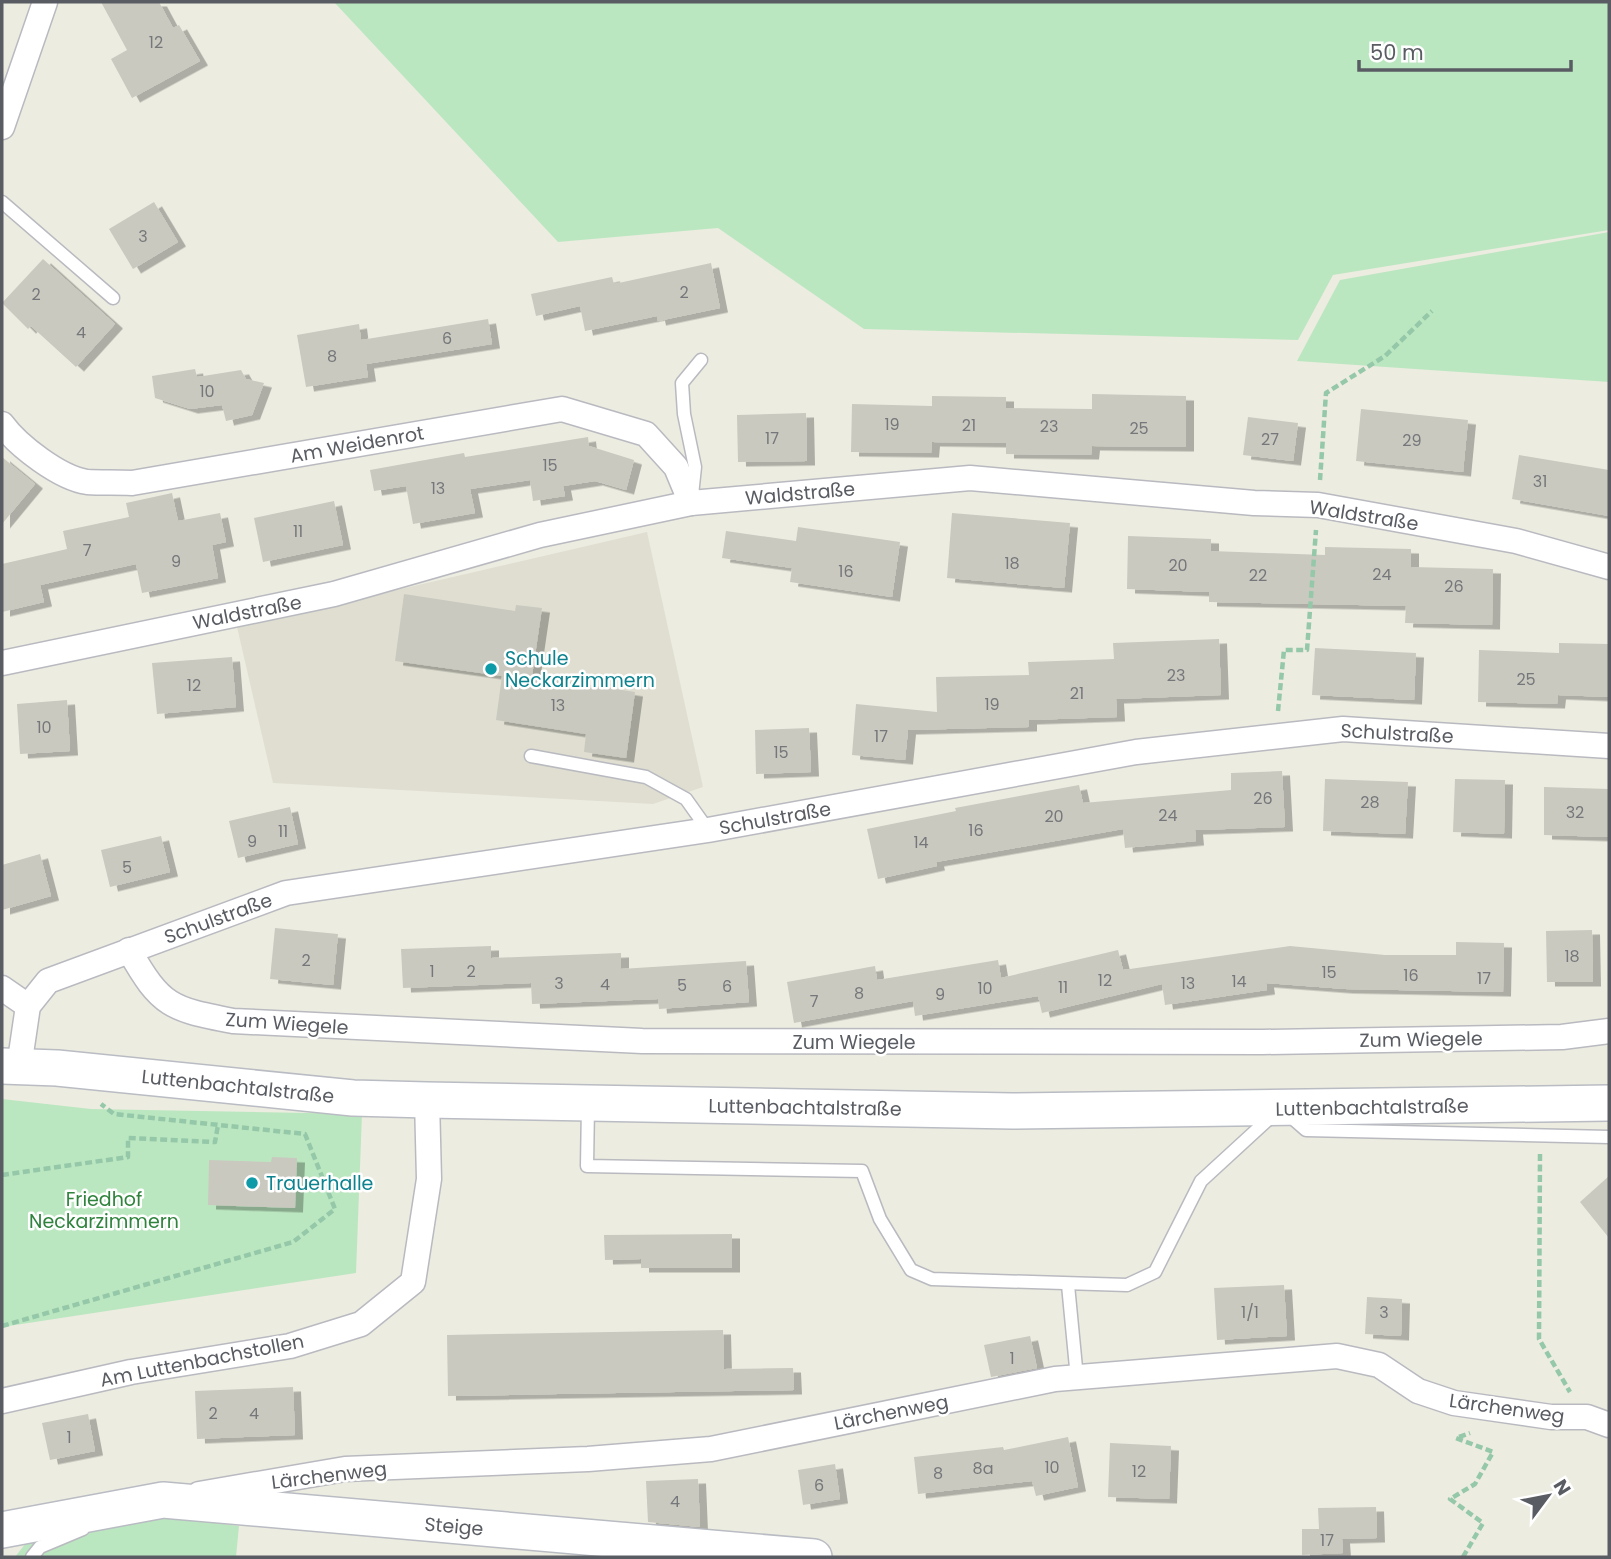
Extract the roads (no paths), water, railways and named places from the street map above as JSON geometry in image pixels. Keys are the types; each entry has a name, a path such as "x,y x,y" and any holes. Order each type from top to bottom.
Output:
{"street":[{"path":"2,127 45,2"},
{"name":"Am Weidenrot","path":"2,424 13,440 40,459 84,481 132,483 562,409 646,435 676,467 691,503"},
{"name":"Waldstraße","path":"2,663 334,594 540,535 691,503 970,478 1254,503 1318,505 1516,541 1609,567"},
{"name":"Schulstraße","path":"28,1006 48,981 286,893 708,830 1136,752 1343,729 1609,746"},
{"name":"Zum Wiegele","path":"129,950 159,997 183,1011 233,1021 642,1041 1264,1042 1562,1037 1609,1031"},
{"path":"2,988 28,1006 10,1067"},
{"name":"Luttenbachtalstraße","path":"10,1067 57,1068 353,1098 427,1100 1012,1111 1609,1103"},
{"name":"Am Luttenbachstollen","path":"2,1401 131,1372 290,1346 361,1324 413,1282 429,1179 427,1100"},
{"name":"Lärchenweg","path":"163,1500 345,1469 588,1460 711,1448 1029,1384 1337,1356 1378,1365 1418,1391 1454,1403 1598,1421"},
{"name":"Steige","path":"2,1530 163,1500 814,1557"}],"lane":[{"path":"2,202 113,298"},
{"path":"691,503 695,467 684,414 682,383 701,360"},
{"path":"531,756 646,776 686,799 708,830"},
{"path":"589,1103 587,1166 862,1171 880,1219 911,1270 933,1279 1068,1284 1127,1285 1154,1272 1200,1181 1281,1108 1306,1130 1609,1137"},
{"path":"1068,1284 1077,1378"},
{"path":"32,1557 40,1547 92,1525 95,1511"}],"place":[{"name":"Schule Neckarzimmern","path":"491,669"},
{"name":"Trauerhalle","path":"252,1183"}],"park label":[{"name":"Friedhof Neckarzimmern","path":"104,1210"}]}
